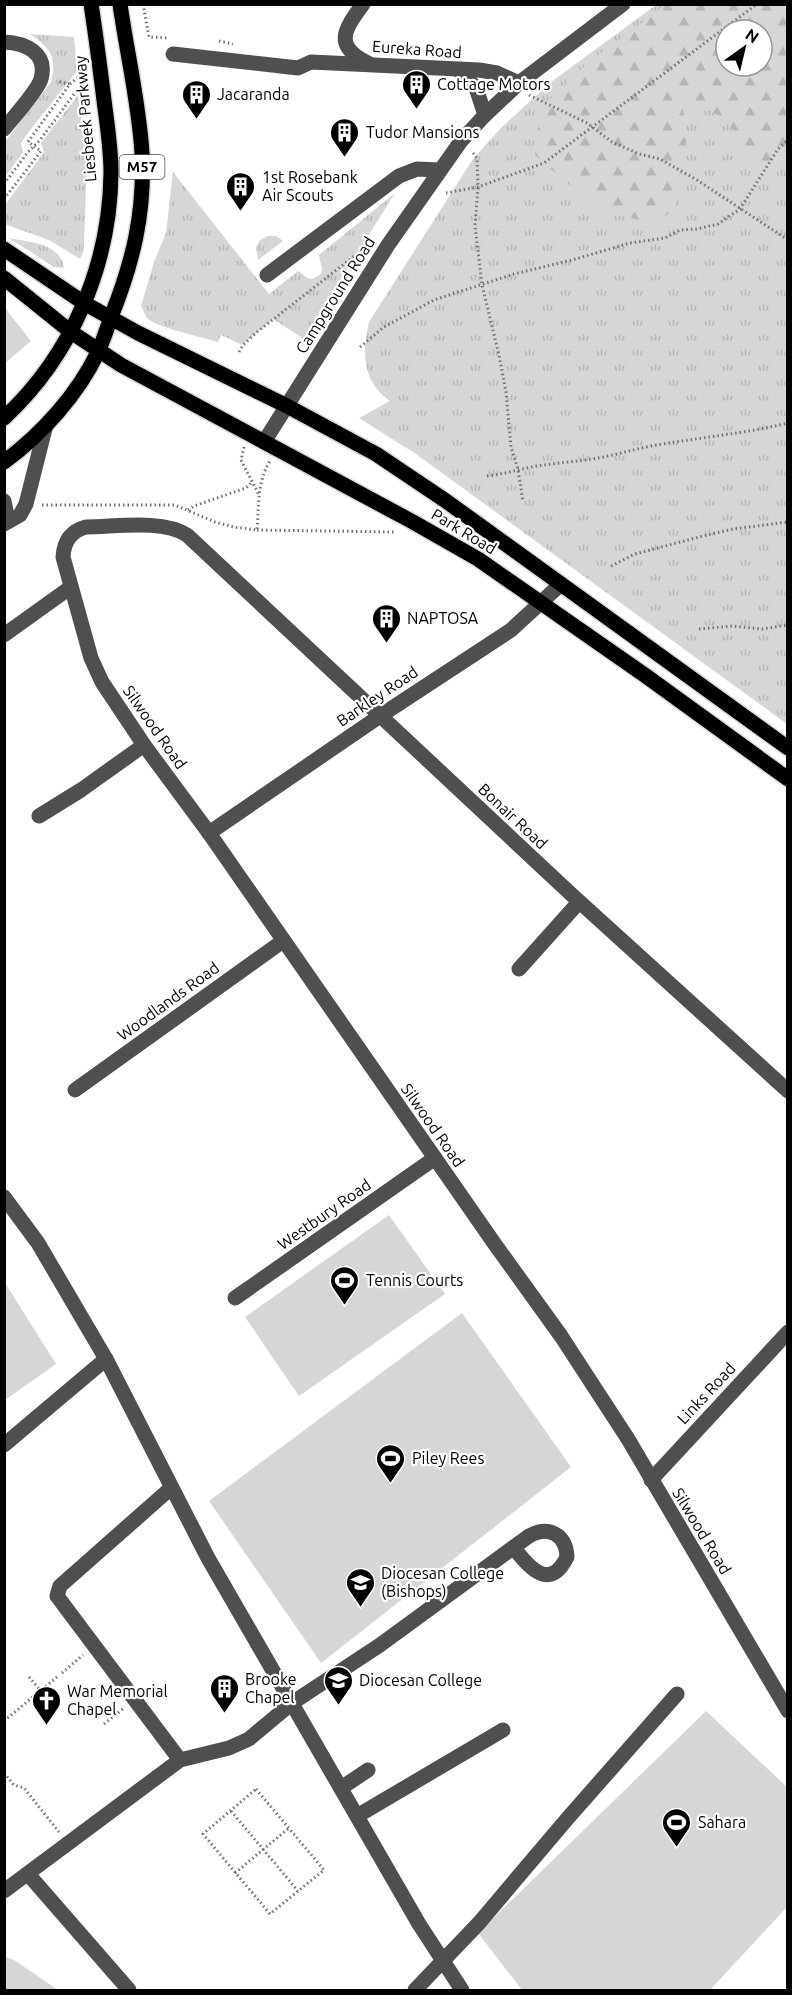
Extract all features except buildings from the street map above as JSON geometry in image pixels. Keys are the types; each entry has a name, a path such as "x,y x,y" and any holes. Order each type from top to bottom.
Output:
{"main road":[{"name":"Liesbeek Parkway","path":"71,332 84,303 101,252 109,208 111,173 107,126 91,4"},
{"name":"M57","path":"4,462 32,440 46,425 87,373 99,351 120,296 134,250 142,193 141,153 120,4"},
{"name":"Park Road","path":"4,249 84,303 138,333 287,406 376,454 415,479 788,748"},
{"name":"Park Road","path":"4,278 71,332 121,365 446,539 506,577 788,779"},
{"name":"M57","path":"4,418 43,376 71,332"}],"street":[{"path":"363,4 350,22 345,34 347,46 353,56 368,64"},
{"name":"Campground Road","path":"264,442 388,245 461,141 485,115 524,89 623,4"},
{"path":"4,42 23,44 35,51 41,62 41,79 4,129"},
{"name":"Eureka Road","path":"173,54 298,68 311,62 497,73 524,89"},
{"path":"459,70 476,88 485,115"},
{"name":"Campground Road","path":"267,275 399,176 417,169 440,170"},
{"path":"4,524 20,515 26,504 46,425"},
{"path":"4,501 6,511 4,519"},
{"name":"Bonair Road","path":"63,557 68,538 82,528 161,526 188,535 579,902 788,1090"},
{"name":"Silwood Road","path":"63,557 96,669 102,682 144,746 209,833 561,1336 612,1413 788,1711"},
{"name":"Barkley Road","path":"209,833 511,630 561,584"},
{"path":"4,635 71,587"},
{"path":"39,816 144,746"},
{"path":"519,969 579,902"},
{"name":"Woodlands Road","path":"75,1090 283,940"},
{"name":"Westbury Road","path":"235,1298 435,1158"},
{"path":"4,1197 38,1242 106,1359 208,1558 419,1924 462,1990"},
{"name":"Links Road","path":"651,1479 788,1332"},
{"path":"4,1445 106,1359"},
{"path":"171,1488 60,1586 57,1596 180,1760"},
{"path":"4,1891 180,1760 229,1748 249,1739 292,1703 380,1645 514,1548"},
{"path":"415,1990 479,1923 677,1694"},
{"path":"357,1816 503,1730"},
{"path":"341,1788 368,1770"},
{"path":"28,1874 129,1990"}],"path":[{"path":"143,4 149,37"},
{"path":"446,193 478,187 544,163 757,4"},
{"path":"4,200 41,151 28,142 70,84 82,74"},
{"path":"50,80 70,84"},
{"path":"4,184 78,89"},
{"path":"524,89 592,127 612,142 639,154 660,159 697,180 788,240"},
{"path":"360,347 384,327 434,300 514,274 630,243 665,238 680,230 698,229 718,224 740,209 778,149 788,140"},
{"path":"473,153 477,158 478,187 475,226 482,285 506,392 511,447 518,469 523,502"},
{"path":"239,352 257,332 353,257 361,255"},
{"path":"487,476 565,461 606,457 648,447 758,430 788,423"},
{"path":"244,446 241,460 259,495"},
{"path":"257,530 263,473 271,460"},
{"path":"188,510 246,488 253,481"},
{"path":"26,504 175,505 215,522 257,530 397,532"},
{"path":"611,566 635,554 699,537 734,529 788,522"},
{"path":"699,629 732,626 762,629 788,625"},
{"path":"62,1673 94,1646"},
{"path":"86,1697 114,1673"},
{"path":"29,1677 41,1691"},
{"path":"4,1721 57,1677"},
{"path":"104,1725 134,1699"},
{"path":"4,1773 14,1785 24,1788 69,1844"},
{"path":"256,1789 289,1828 324,1870 270,1914 203,1834 256,1789"},
{"path":"231,1810 298,1891"},
{"path":"235,1873 289,1828"}],"green space":[{"path":"667,4 787,5 787,150 777,173 759,172 745,153 729,122 699,104 682,105 686,126 686,161 677,182 675,208 656,224 609,213 567,183 535,155 540,109 588,63"},
{"path":"656,5 787,5 787,724 416,454 359,418 390,401 374,385 366,366 365,344 369,322 473,159 501,128 551,82"},
{"path":"30,34 74,37 77,71 24,138 21,143 23,152 5,177 4,143 51,82 53,73 52,59 47,48"},
{"path":"78,95 87,160 84,245 80,259 49,240 4,224 5,205 44,152 41,143"},
{"path":"173,172 269,294 298,271 310,278 319,275 322,270 319,255 395,193 304,339 273,319 242,345 221,335 218,342 153,322 148,319 141,306 154,262 166,233"},
{"path":"268,236 276,236 283,241 258,260 256,247 260,240"},
{"path":"9,238 50,249 57,253 64,268 54,267"},
{"path":"5,308 31,341 4,363"},
{"name":"Tennis Courts","path":"389,1215 445,1294 299,1396 245,1317"},
{"path":"5,1283 56,1364 4,1400"},
{"name":"Piley Rees","path":"462,1313 571,1467 321,1663 209,1501"},
{"name":"Sahara","path":"706,1711 787,1787 787,1907 710,1990 522,1990 478,1933"},
{"path":"5,1957 14,1960 58,1990 5,1990"}],"place":[{"name":"Cottage Motors","path":"416,110"},
{"name":"Jacaranda","path":"196,120"},
{"name":"Tudor Mansions","path":"345,158"},
{"name":"1st Rosebank Air Scouts","path":"241,212"},
{"name":"NAPTOSA","path":"386,644"},
{"name":"Tennis Courts","path":"345,1306"},
{"name":"Piley Rees","path":"391,1484"},
{"name":"Diocesan College (Bishops)","path":"360,1608"},
{"name":"Diocesan College","path":"338,1706"},
{"name":"Brooke Chapel","path":"224,1714"},
{"name":"War Memorial Chapel","path":"46,1726"},
{"name":"Sahara","path":"677,1848"}]}
